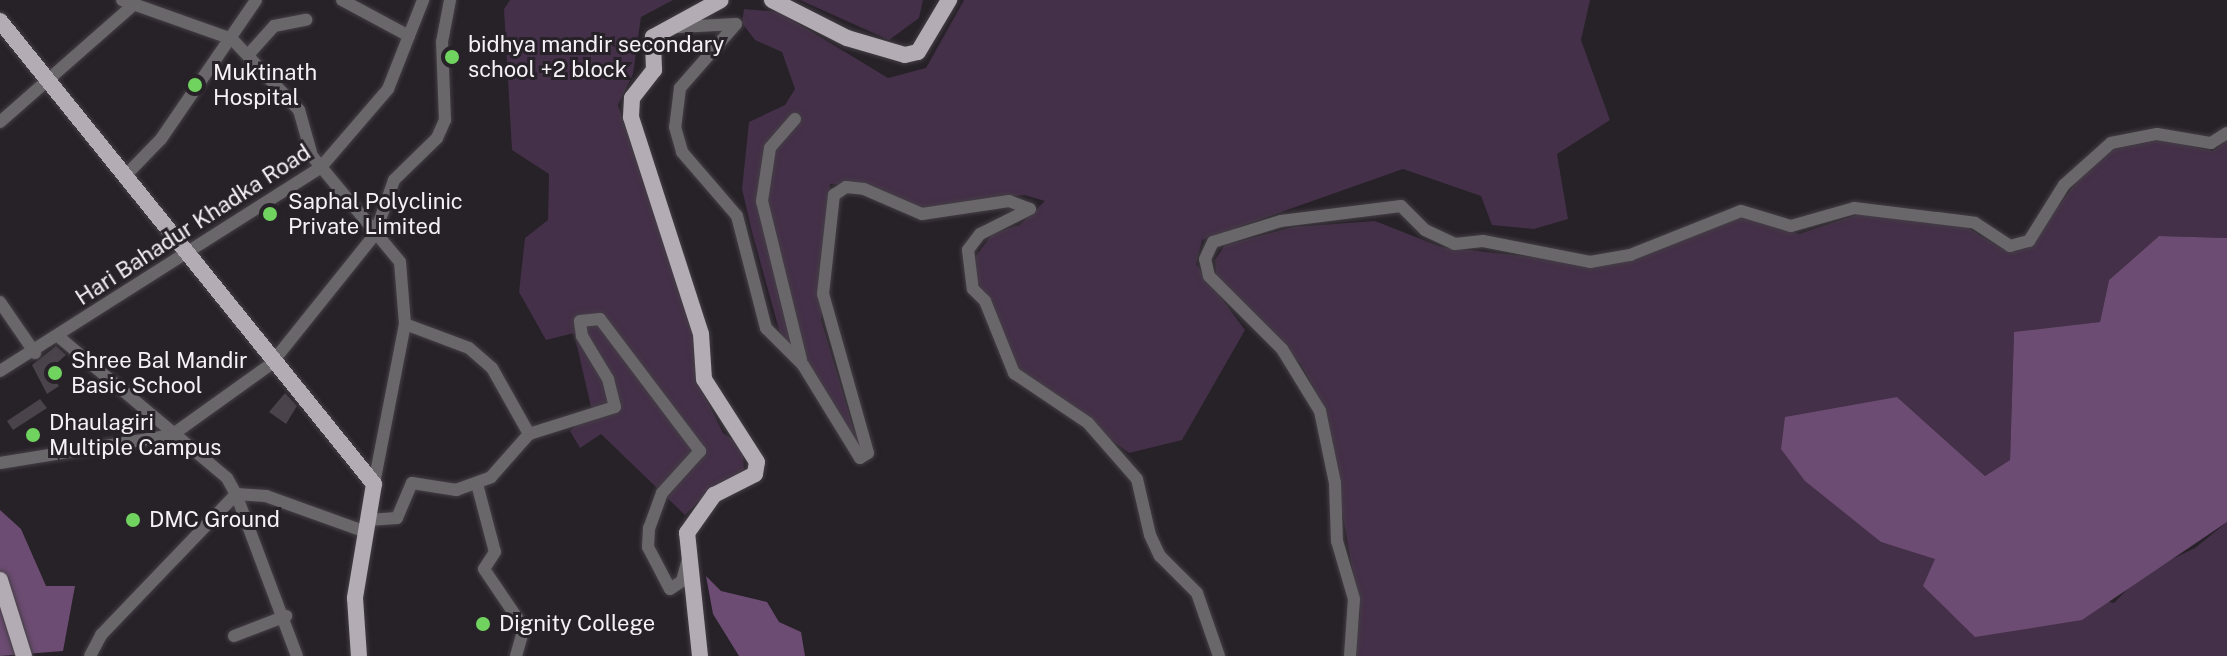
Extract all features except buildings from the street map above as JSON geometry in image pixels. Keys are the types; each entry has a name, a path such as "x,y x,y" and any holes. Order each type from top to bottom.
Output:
{"main road":[{"path":"700,656 691,553 694,518 714,495 755,474 757,462 704,379 701,334 631,117 632,98 654,70 653,37 721,0"},
{"path":"772,0 847,38 905,55 918,52 949,0"},
{"path":"0,21 51,80 271,364 374,484 355,598 359,656"},
{"path":"0,580 24,656"}],"street":[{"path":"126,175 161,139 256,0"},
{"path":"342,0 409,36"},
{"path":"0,463 172,435 271,364 375,234 394,180 445,120 447,4 422,1"},
{"name":"Hari Bahadur Khadka Road","path":"0,371 35,353 321,167 377,108 422,1"},
{"path":"0,122 51,80 128,2 232,39 299,110 321,167 400,262 405,324 374,484"},
{"path":"668,29 727,19 736,24 680,88 675,127 682,152 747,233 766,328 803,365"},
{"path":"248,55 274,26 306,20"},
{"path":"795,119 770,148 762,201 786,319 803,365 860,458 868,453 823,294 834,195 846,187 864,189 899,211 922,214 1009,201 1030,209 980,234 968,250 973,289 985,301 1014,373 1088,423 1137,479 1160,556 1197,593 1219,656"},
{"path":"1350,656 1354,599 1337,541 1335,483 1320,411 1282,349 1209,276 1205,259 1213,242 1281,221 1401,206 1425,230 1455,244 1483,241 1590,262 1630,255 1741,211 1791,226 1854,208 1975,223 2010,246 2029,241 2064,185 2111,143 2157,134 2211,143 2227,133"},
{"path":"0,302 35,353"},
{"path":"236,494 266,496 367,526 397,518 412,483 456,490 477,484 529,434 615,407 608,379 582,336 580,321 600,319 700,451 662,493 649,528 648,547 670,589 682,581 691,553"},
{"path":"405,324 469,348 492,368 529,434"},
{"path":"59,337 172,435 227,478 286,616 297,656"},
{"path":"477,484 495,552 484,569 524,628 516,656"},
{"path":"90,656 101,635 236,494"},
{"path":"234,636 286,616"}],"shaded area":[{"path":"510,0 673,0 641,17 633,74 618,105 692,330 696,378 723,433 743,447 744,475 715,485 685,515 601,434 580,448 570,431 592,411 574,333 546,340 519,292 525,238 548,220 549,174 512,150 504,9"},
{"path":"800,0 923,0 919,18 889,40"},
{"path":"964,0 1590,0 1581,40 1610,120 1557,154 1568,219 1534,229 1492,225 1481,196 1403,169 1202,240 1196,264 1245,330 1182,440 1129,453 1020,373 978,282 973,260 993,233 1020,225 1045,201 1024,195 918,209 876,188 830,184 821,320 860,450 780,333 752,232 742,189 749,122 785,105 795,89 782,52 755,40 742,23 744,9 779,12 888,78 926,68"},
{"path":"2159,140 2213,151 2227,140 2227,238 2159,236 2109,280 2100,322 2014,333 2010,460 1985,476 1897,397 1881,542 2114,603 2143,573 2195,548 2227,522 2227,656 1355,656 1360,612 1323,404 1300,363 1216,278 1215,260 1225,245 1294,227 1375,221 1441,247 1603,265 1745,215 1799,234 1859,214 1966,227 2005,250 2027,248 2086,169 2111,150"},
{"path":"2159,236 2227,238 2227,522 2082,620 1975,637 1923,586 1935,559 1881,542 1805,481 1781,449 1785,417 1897,397 1985,476 2010,460 2014,332 2100,322 2109,280"},
{"path":"0,510 21,529 46,586 75,586 63,651 0,656"},
{"path":"706,576 721,591 767,602 779,622 801,632 805,656 739,656 713,614"}],"place":[{"name":"bidhya mandir secondary school +2 block","path":"452,57"},
{"name":"Muktinath Hospital","path":"195,85"},
{"name":"Saphal Polyclinic Private Limited","path":"270,214"},
{"name":"Shree Bal Mandir Basic School","path":"55,373"},
{"name":"Dhaulagiri Multiple Campus","path":"33,435"},
{"name":"DMC Ground","path":"133,520"},
{"name":"Dignity College","path":"483,624"}]}
